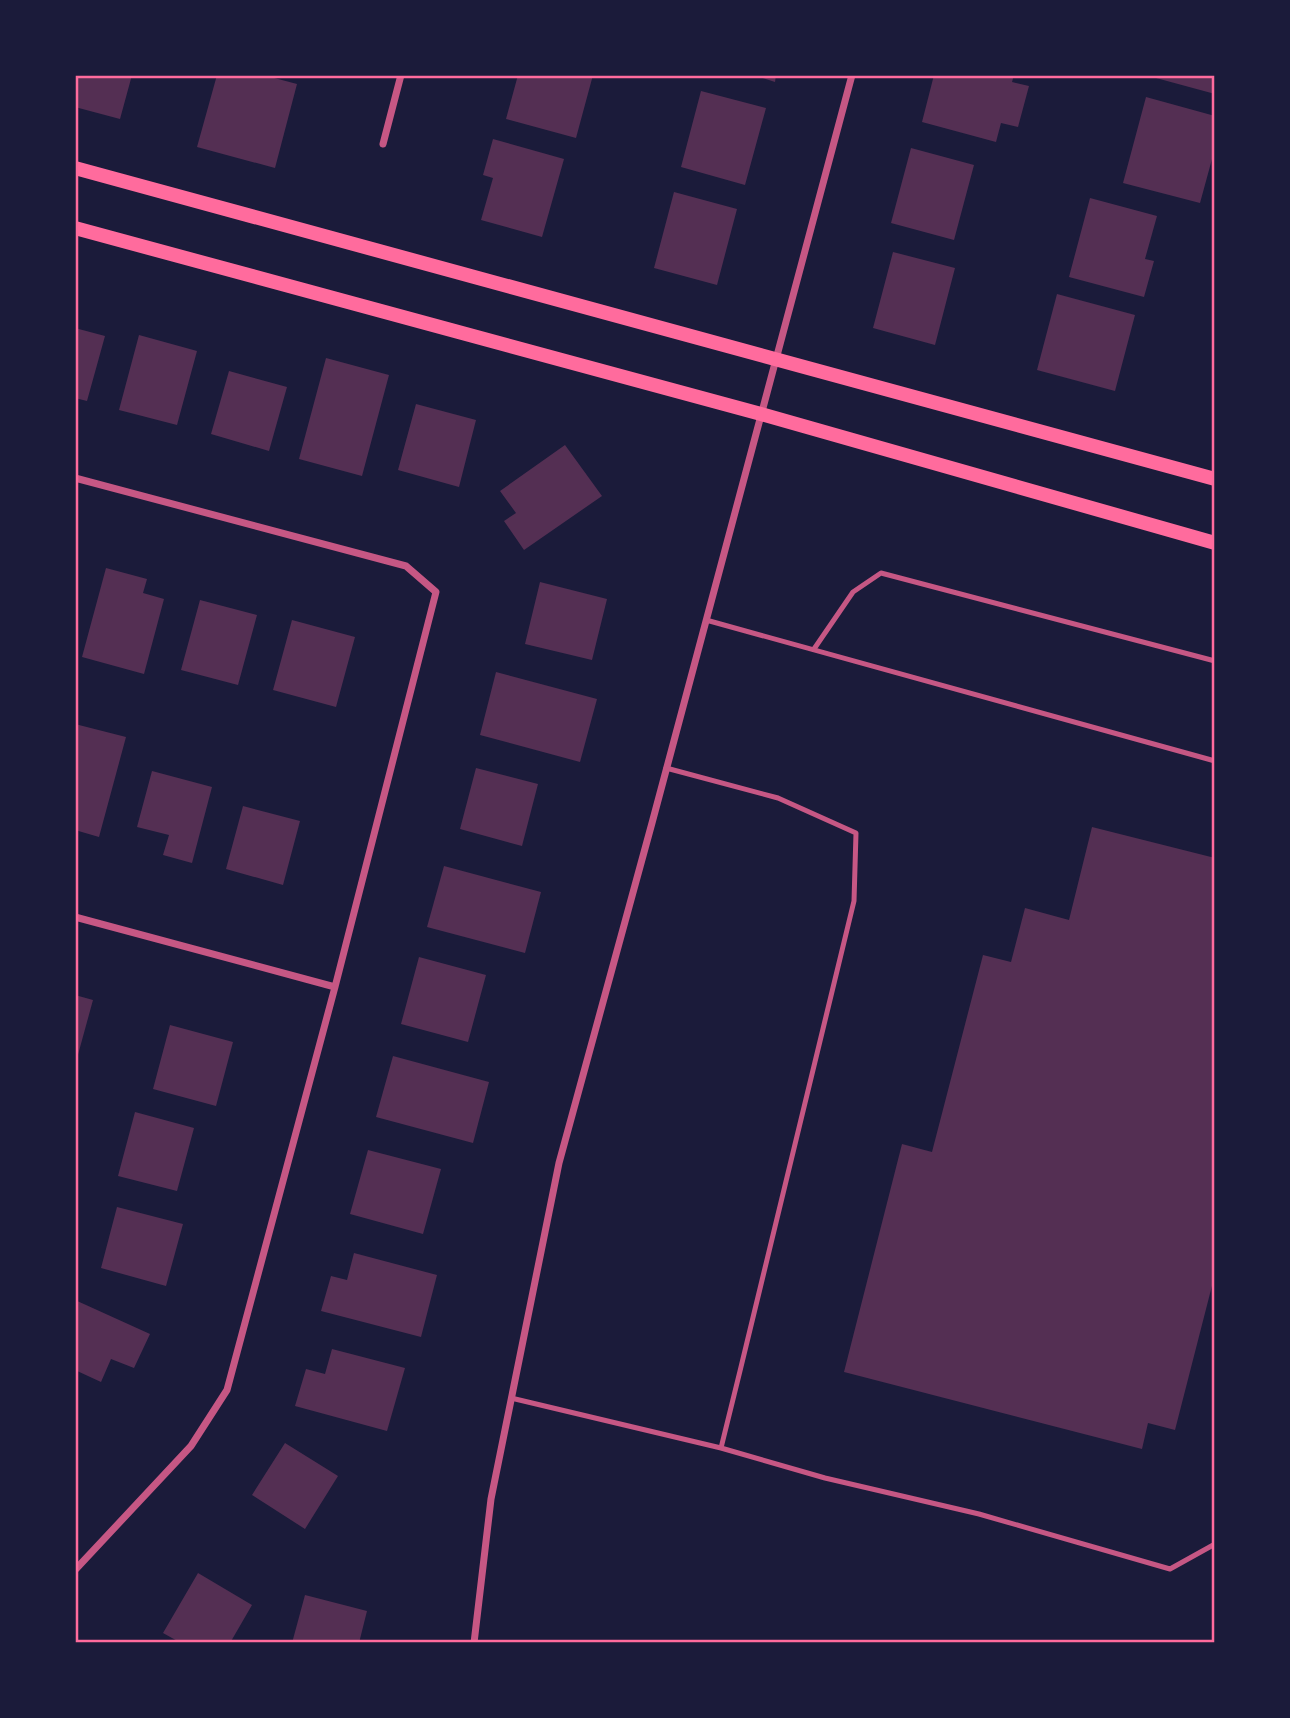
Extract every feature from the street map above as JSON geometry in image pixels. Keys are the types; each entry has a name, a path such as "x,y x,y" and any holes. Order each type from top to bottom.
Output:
{"main road":[{"path":"75,167 1215,479"},
{"path":"75,228 761,414 1215,543"}],"street":[{"path":"383,144 401,75"},
{"path":"474,1643 491,1499 559,1163 852,75"},
{"path":"75,478 406,566 436,592 335,987 227,1390 191,1446 75,1570"},
{"path":"75,917 335,987"}],"lane":[{"path":"814,649 853,592 881,573 1215,661"},
{"path":"706,620 1215,761"},
{"path":"666,768 778,798 856,833 854,901 721,1448"},
{"path":"511,1398 721,1448 825,1478 979,1514 1170,1569 1215,1544"}],"building":[{"path":"75,75 132,75 120,119 75,107"},
{"path":"217,75 263,75 297,84 275,168 197,147"},
{"path":"518,75 593,75 576,138 506,119"},
{"path":"754,75 776,75 775,82"},
{"path":"934,75 1014,75 1012,82 1029,86 1018,127 1001,123 996,142 922,122"},
{"path":"1157,75 1215,75 1215,94 1156,78"},
{"path":"701,91 766,108 745,185 681,167"},
{"path":"1146,97 1215,116 1215,148 1200,203 1123,183"},
{"path":"493,139 564,159 542,237 481,220 493,178 483,175"},
{"path":"911,148 974,165 954,240 891,223"},
{"path":"674,192 737,209 717,285 654,268"},
{"path":"1090,198 1157,216 1145,259 1154,261 1144,297 1069,277"},
{"path":"893,252 955,268 935,345 873,328"},
{"path":"1057,294 1135,315 1115,391 1037,370"},
{"path":"75,328 105,336 87,401 75,398"},
{"path":"139,335 197,351 177,425 119,410"},
{"path":"326,358 389,375 362,476 299,459"},
{"path":"229,371 287,387 269,451 211,434"},
{"path":"416,404 476,420 459,487 398,470"},
{"path":"565,445 602,496 524,550 504,521 516,513 500,491"},
{"path":"106,568 147,579 143,593 164,599 144,674 82,657"},
{"path":"540,582 607,599 592,660 525,644"},
{"path":"200,600 257,615 238,685 181,670"},
{"path":"292,620 355,637 336,707 273,690"},
{"path":"496,672 597,699 580,762 480,735"},
{"path":"75,724 126,737 99,837 75,830"},
{"path":"476,768 538,784 522,846 460,829"},
{"path":"152,771 212,787 192,863 163,855 169,835 137,827"},
{"path":"243,806 300,821 283,885 226,869"},
{"path":"1092,827 1215,858 1215,1274 1175,1430 1148,1423 1142,1449 844,1372 902,1144 932,1152 983,955 1011,962 1025,908 1069,920"},
{"path":"444,866 541,892 525,953 427,927"},
{"path":"419,957 486,975 468,1042 401,1024"},
{"path":"75,995 93,1000 76,1062 75,1062"},
{"path":"170,1025 233,1042 216,1106 153,1089"},
{"path":"393,1056 489,1082 473,1143 376,1117"},
{"path":"135,1112 194,1128 177,1191 118,1176"},
{"path":"368,1150 441,1169 423,1234 350,1214"},
{"path":"117,1207 183,1224 166,1286 101,1268"},
{"path":"354,1253 437,1275 421,1337 321,1311 331,1276 347,1280"},
{"path":"75,1300 150,1334 134,1368 111,1359 101,1382 75,1370"},
{"path":"332,1349 405,1368 387,1431 295,1406 306,1369 325,1374"},
{"path":"285,1443 338,1476 305,1529 252,1495"},
{"path":"198,1573 252,1605 230,1643 181,1643 163,1633"},
{"path":"305,1595 367,1611 359,1643 292,1643"}]}
